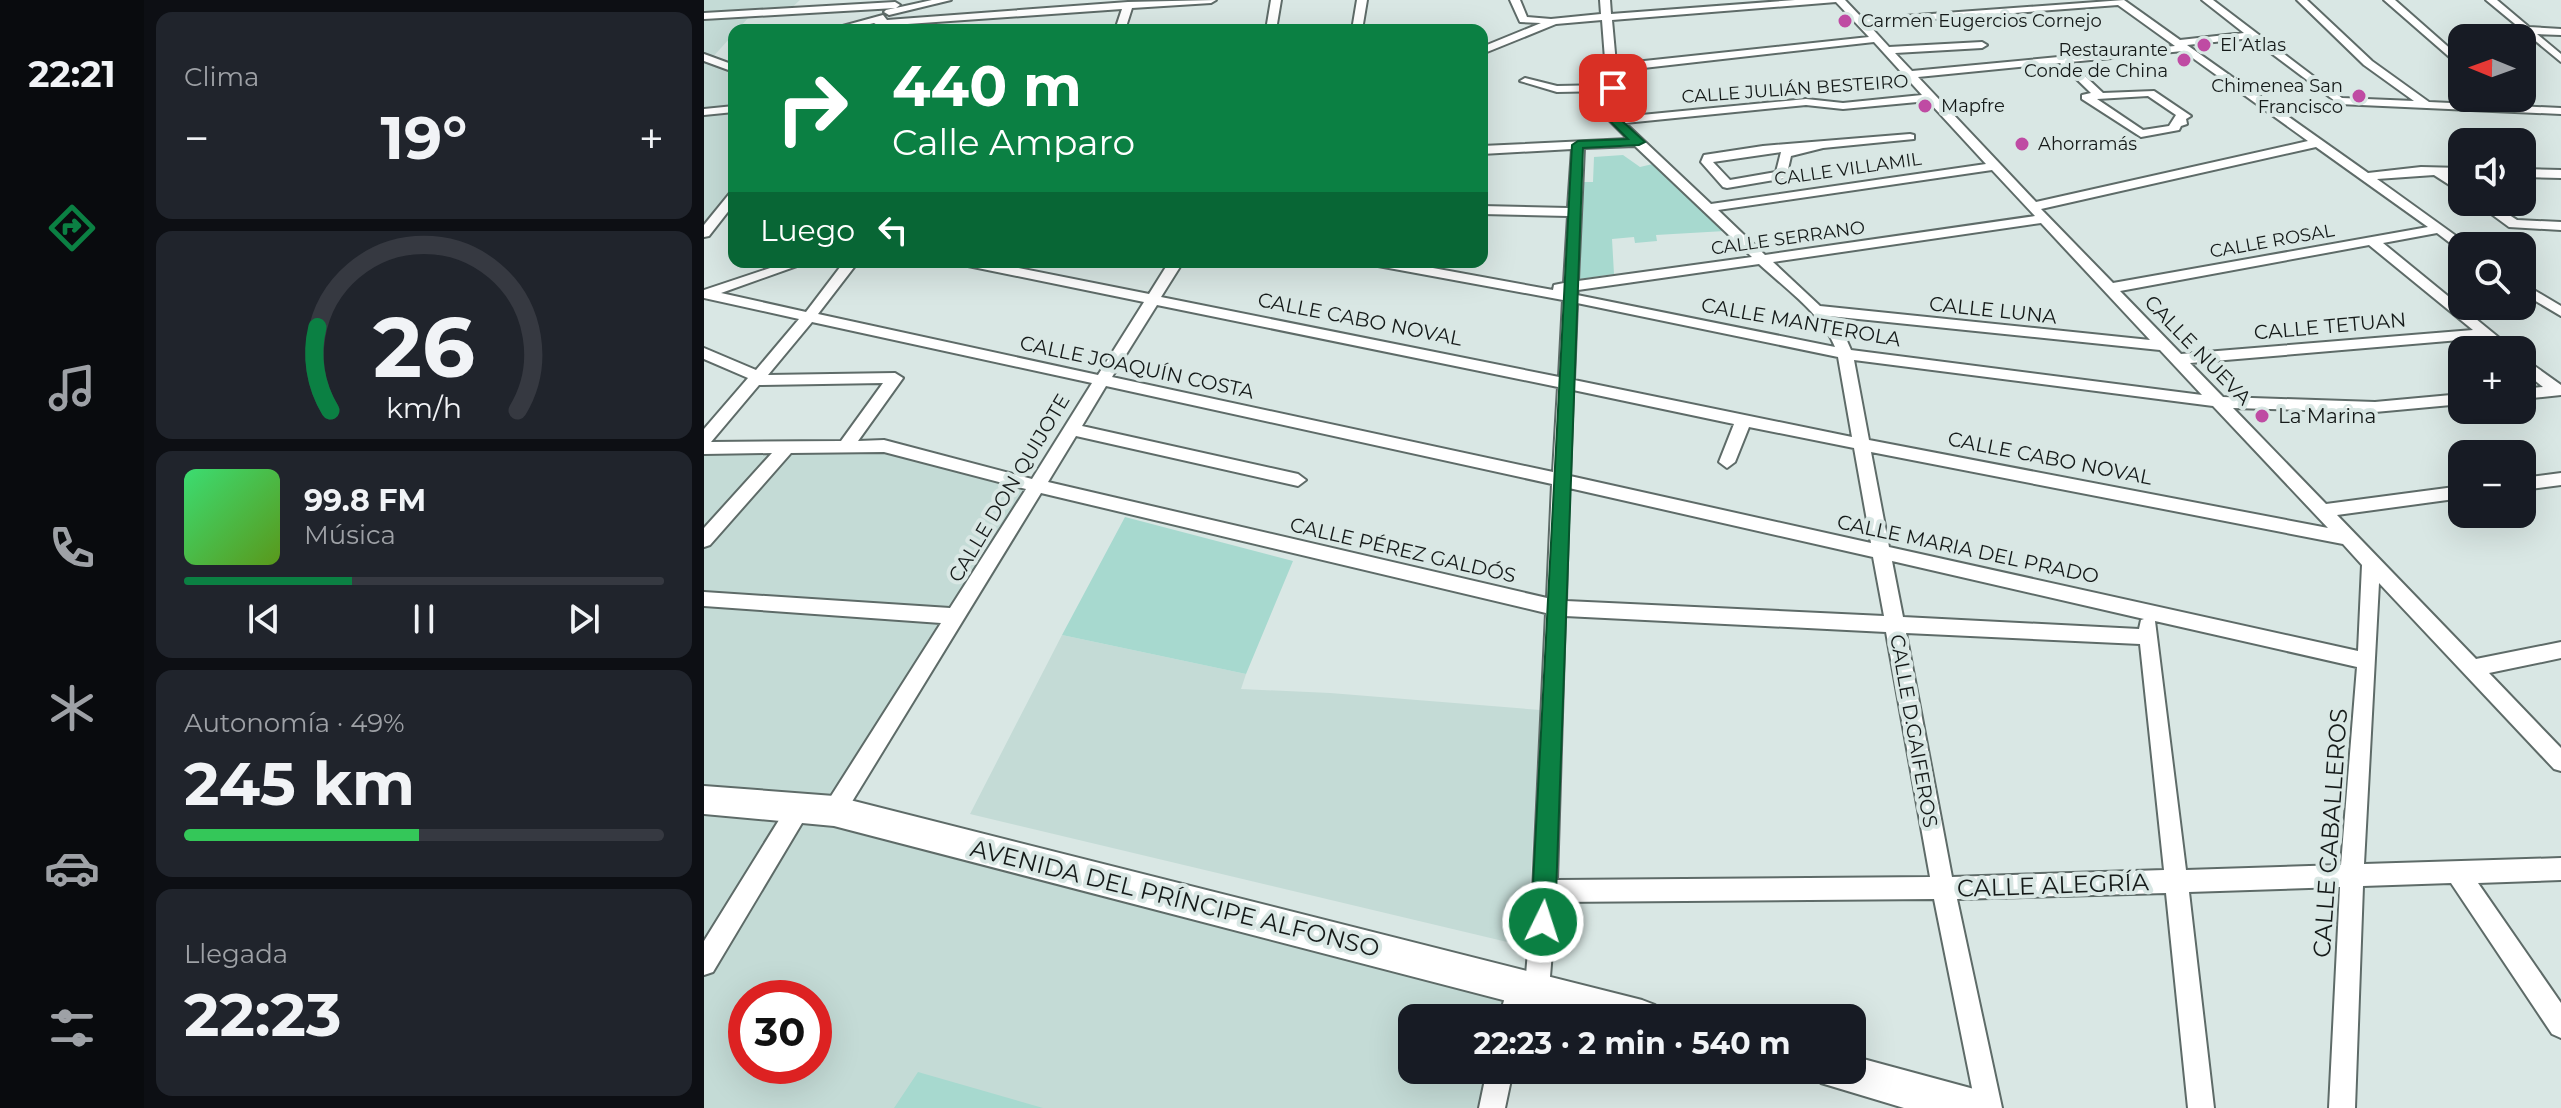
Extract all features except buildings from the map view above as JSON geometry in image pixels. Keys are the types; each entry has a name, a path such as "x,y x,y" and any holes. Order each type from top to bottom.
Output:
{"street":[{"path":"854,24 946,0"},
{"path":"704,16 1032,12 1211,0"},
{"path":"1272,24 1276,0"},
{"path":"1358,24 1362,0"},
{"path":"1515,0 1528,32"},
{"path":"1605,0 1616,121 1816,310 1837,334 1845,354"},
{"path":"1523,20 1605,18 1833,0"},
{"name":"CALLE NUEVA","path":"1840,0 2032,207 2561,762"},
{"path":"2207,0 2339,101 2448,104"},
{"path":"2302,0 2368,63 2424,103"},
{"path":"2389,0 2448,53"},
{"path":"2491,0 2519,24"},
{"path":"1860,22 2119,1 2448,235"},
{"path":"1122,24 1128,5"},
{"path":"1944,6 1954,14"},
{"path":"1025,23 1032,12"},
{"path":"1488,49 1554,21"},
{"path":"2536,31 2561,32"},
{"path":"1909,75 2064,62 2252,35"},
{"path":"2536,38 2561,59"},
{"path":"1611,68 1876,39"},
{"path":"1886,50 1982,45"},
{"path":"706,59 728,55"},
{"path":"706,59 728,67"},
{"path":"2064,62 2100,96 2150,93 2185,116 2177,118 2183,122 2175,123 2175,128 2141,134 2086,97 2100,96"},
{"path":"1525,81 1557,89 1613,88"},
{"name":"CALLE JULIÁN BESTEIRO","path":"1616,121 1806,102 1843,106 1930,97"},
{"path":"704,112 728,110"},
{"path":"2536,110 2561,111"},
{"path":"1727,184 1782,175 1786,153 1910,137"},
{"path":"1488,150 1639,142"},
{"path":"2032,207 2317,143"},
{"path":"1519,1004 1528,987 1545,891 1569,291 1578,145"},
{"path":"1743,203 1707,162 1708,158 1773,147 1818,147"},
{"name":"CALLE VILLAMIL","path":"1707,208 1994,166"},
{"path":"2436,171 2448,179"},
{"path":"2366,177 2448,171"},
{"path":"2536,173 2561,174"},
{"path":"704,233 728,203"},
{"path":"1488,210 1574,212"},
{"path":"2502,216 2514,224 2561,226"},
{"name":"CALLE SERRANO","path":"1569,291 2044,219"},
{"name":"CALLE ROSAL","path":"2111,288 2439,229"},
{"path":"2372,241 2490,336"},
{"path":"704,295 783,268"},
{"path":"704,440 809,317 846,268"},
{"name":"CALLE CABO NOVAL","path":"997,268 1861,444 2349,539"},
{"name":"CALLE DON QUIJOTE","path":"834,811 1172,268"},
{"name":"CALLE MANTEROLA","path":"1411,268 1536,291 1569,291 1845,354 2220,402 2375,407 2448,400"},
{"name":"CALLE JOAQUÍN COSTA","path":"704,295 1561,480"},
{"path":"2536,296 2561,312"},
{"name":"CALLE LUNA","path":"1816,310 1979,330 2166,346"},
{"name":"CALLE TETUAN","path":"2178,359 2486,333"},
{"path":"704,353 758,378 895,378 845,447"},
{"name":"CALLE D.GAIFEROS","path":"1845,354 1943,888 1989,1108"},
{"path":"2536,372 2560,390"},
{"path":"2536,393 2560,390"},
{"path":"1727,462 1744,419"},
{"path":"1071,429 1298,480"},
{"name":"CALLE PÉREZ GALDÓS","path":"704,448 884,446 1037,486 1556,608 1894,627 2150,637"},
{"path":"704,540 787,447"},
{"path":"2536,482 2561,479"},
{"name":"CALLE MARIA DEL PRADO","path":"1561,480 2367,661"},
{"path":"2323,511 2448,494"},
{"name":"CALLE CABALLEROS","path":"2342,1108 2371,562"},
{"path":"704,599 956,616"},
{"path":"2146,610 2201,1108"},
{"path":"2471,668 2561,650"},
{"name":"AVENIDA DEL PRÍNCIPE ALFONSO","path":"704,800 834,811 1591,1004"},
{"path":"704,963 800,806"},
{"name":"CALLE ALEGRÍA","path":"1545,891 1943,888 2561,869"},
{"path":"2457,872 2561,1025"},
{"path":"1866,1079 1974,1108"},
{"path":"1492,1108 1497,1084"}],"shaded area":[{"path":"704,0 800,0 787,12 749,17 743,24 728,24 728,40 711,59 728,66 728,203 704,233"},
{"path":"884,446 1037,486 835,810 1509,985 1505,1004 1398,1004 1398,1084 1488,1084 1482,1108 704,1108 704,450"},
{"path":"1062,635 1246,674 1241,689 1540,710 1524,946 970,814"}],"green space":[{"path":"1623,155 1640,167 1657,163 1725,231 1656,235 1657,241 1635,243 1634,237 1612,239 1614,274 1580,279 1583,182 1593,182 1594,157"},
{"path":"1125,517 1293,561 1246,674 1062,635"},
{"path":"918,1072 1043,1108 894,1108"}],"place":[{"name":"Carmen Eugercios Cornejo","path":"1845,21"},
{"name":"El Atlas","path":"2204,45"},
{"name":"Restaurante Conde de China","path":"2184,60"},
{"name":"Chimenea San Francisco","path":"2359,96"},
{"name":"Mapfre","path":"1925,106"},
{"name":"Ahorramás","path":"2022,144"},
{"name":"La Marina","path":"2262,416"}],"route":[{"path":"1543,922 1578,145 1639,142 1616,121 1613,88"}]}
